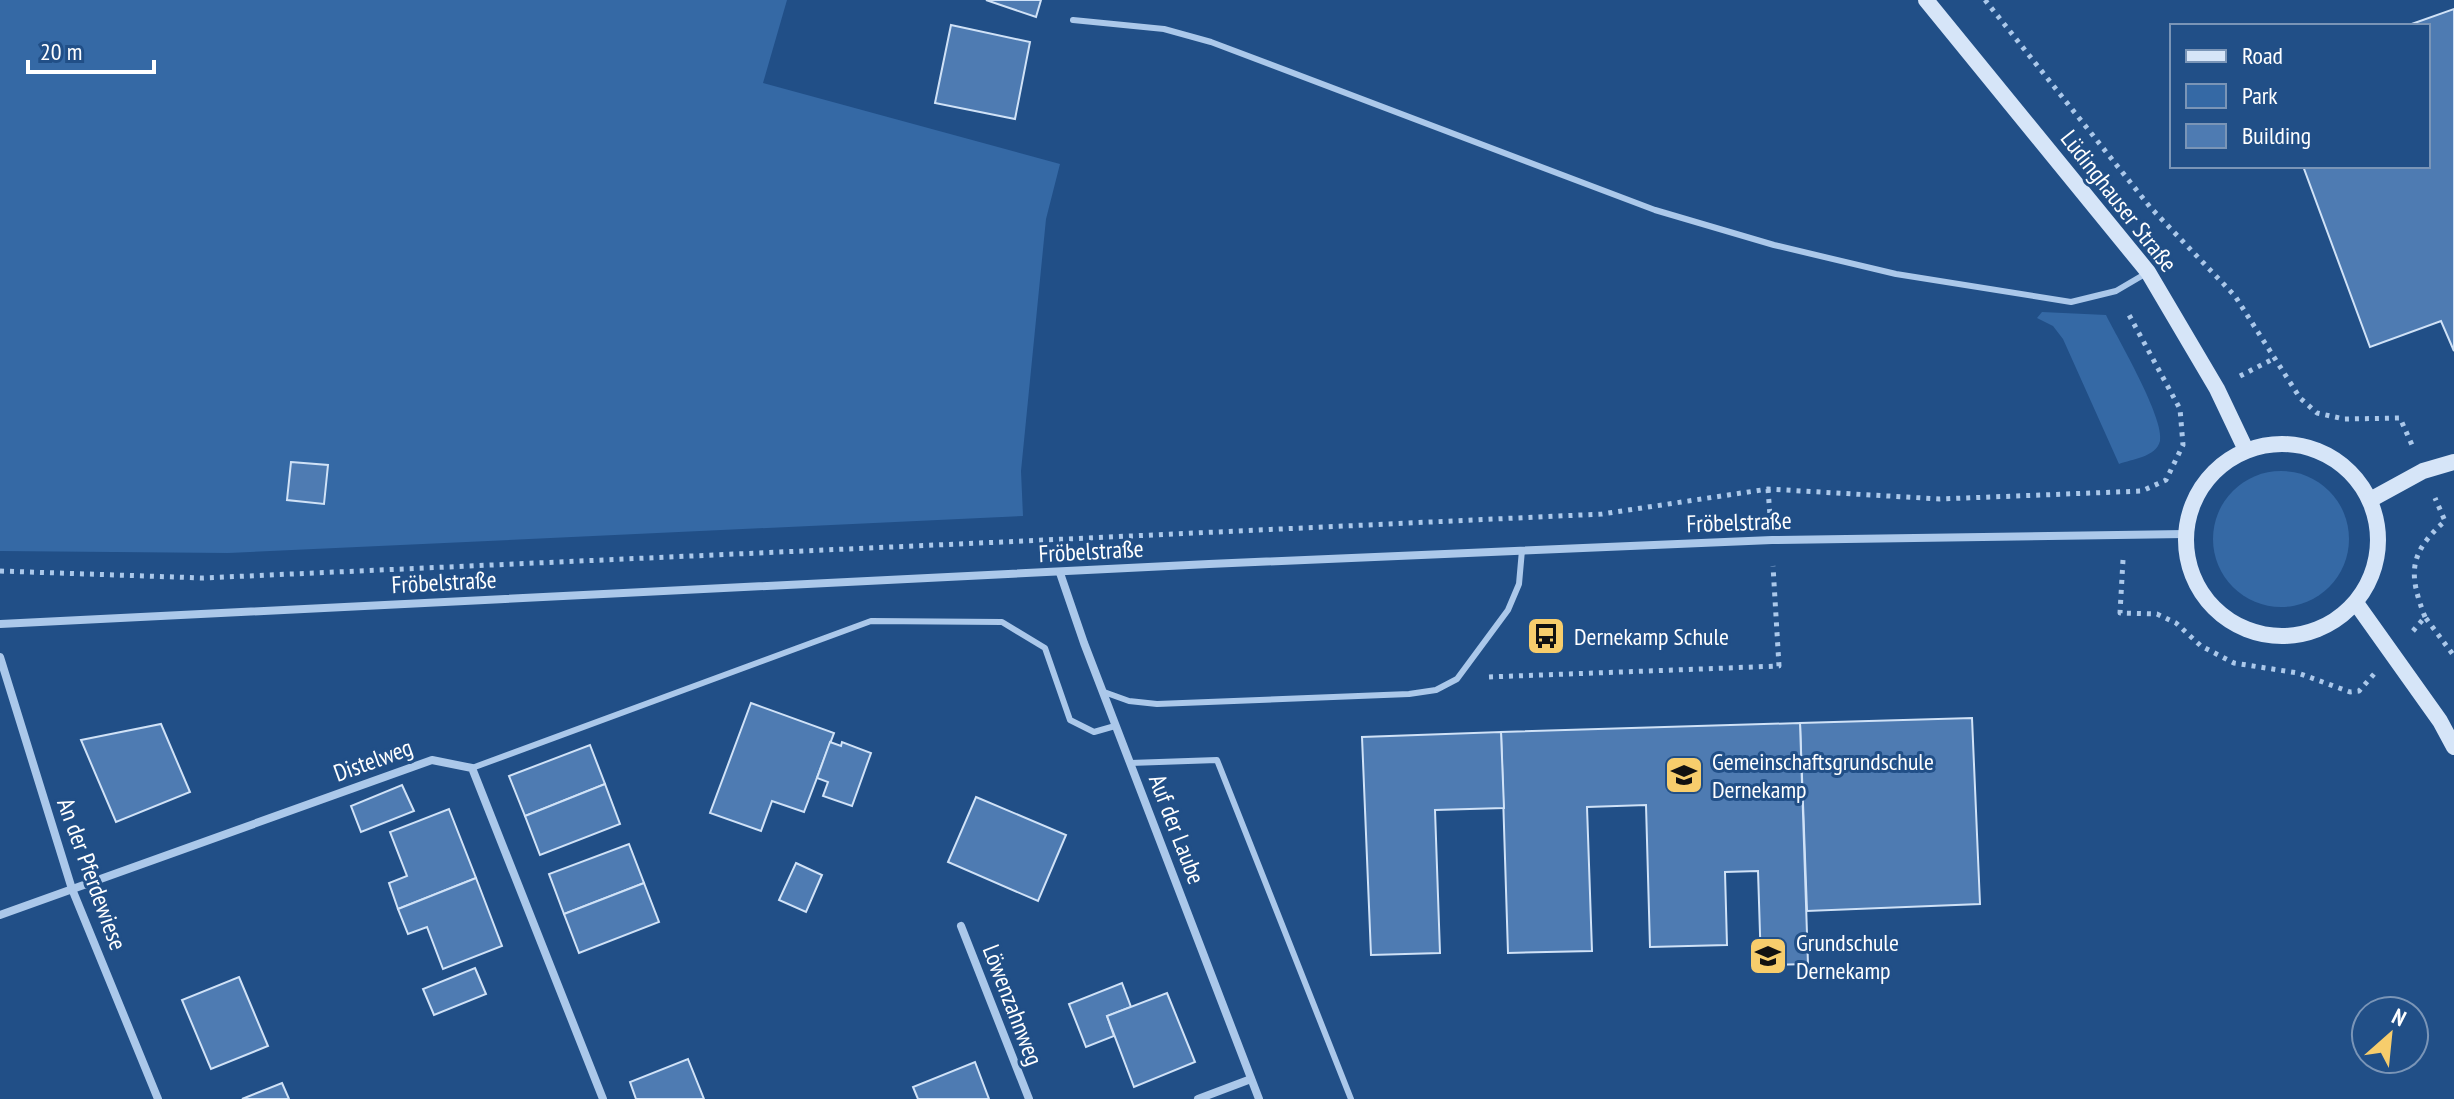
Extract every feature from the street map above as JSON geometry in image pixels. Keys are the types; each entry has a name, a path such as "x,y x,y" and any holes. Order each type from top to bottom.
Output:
{"street":[{"name":"Lüdinghauser Straße","path":"1926,0 2148,272 2217,389 2246,450"},
{"path":"2282,444 2318,450 2349,471 2370,500 2379,535 2374,572 2356,603 2324,628 2285,638 2245,631 2212,608 2191,574 2185,534 2194,499 2215,469 2246,450 2282,444"},
{"path":"2370,500 2423,471 2454,462"},
{"name":"Fröbelstraße","path":"0,624 1522,550 1772,540 2185,534"},
{"name":"Auf der Laube","path":"1060,573 1115,726 1259,1099"},
{"path":"2356,603 2440,721 2454,747"},
{"name":"An der Pferdewiese","path":"0,657 72,889 158,1099"},
{"name":"Distelweg","path":"0,915 432,760 472,768"},
{"path":"472,768 603,1099"},
{"name":"Löwenzahnweg","path":"961,926 1029,1099"},
{"path":"1198,1099 1251,1079"}],"lane":[{"path":"1073,20 1164,29 1211,42 1655,210 1774,245 1896,274 2071,302 2116,291 2148,272"},
{"path":"1104,692 1129,701 1157,704 1409,694 1436,690 1457,679 1508,610 1519,584 1522,550"},
{"path":"472,768 871,621 1002,622 1045,648 1070,720 1094,732 1115,726"},
{"path":"1130,763 1217,760 1351,1099"}],"path":[{"path":"1985,0 2150,207 2235,296 2300,398 2317,413 2344,419 2400,418 2445,521 2427,538 2413,565 2414,590 2425,617 2454,656"},
{"path":"0,571 203,578 1049,540 1602,514 1768,489 1940,499 2142,491 2166,480 2183,445 2180,409 2116,291"},
{"path":"1457,679 1779,666 1768,489"},
{"path":"2122,492 2124,536 2120,613 2157,614 2176,623 2201,646 2234,663 2298,673 2350,692 2359,691 2425,617"}],"green space":[{"path":"0,0 787,0 763,83 1060,164 1046,219 1021,471 1023,516 228,553 0,551"},
{"path":"2042,312 2106,315 2155,415 2160,441 2154,451 2119,464 2063,339 2053,326 2037,318"},
{"path":"2281,471 2307,476 2329,491 2344,513 2349,539 2344,565 2329,587 2307,602 2281,607 2255,602 2233,587 2218,565 2213,539 2218,513 2233,491 2255,476"}],"building":[{"path":"986,0 1041,0 1036,17"},
{"path":"2454,9 2454,351 2441,321 2370,347 2304,168 2430,168 2430,24 2412,24"},
{"path":"951,25 1030,42 1015,119 935,103"},
{"path":"291,462 328,465 324,504 287,500"},
{"path":"751,703 834,733 804,812 772,801 761,831 710,813"},
{"path":"1972,718 1980,904 1807,911 1800,723"},
{"path":"1800,723 1808,964 1761,965 1758,871 1725,872 1727,945 1650,947 1646,805 1587,807 1592,951 1508,953 1501,732"},
{"path":"161,724 190,792 116,822 81,740"},
{"path":"1501,732 1504,808 1435,810 1440,953 1371,955 1362,737"},
{"path":"830,742 841,746 842,742 871,753 852,806 823,796 828,782 817,778"},
{"path":"590,745 605,784 525,816 509,776"},
{"path":"605,784 620,824 540,855 525,816"},
{"path":"402,785 414,811 361,832 351,806"},
{"path":"976,797 1066,835 1038,901 948,862"},
{"path":"449,809 476,878 398,909 389,883 407,876 390,832"},
{"path":"629,844 644,883 564,914 549,874"},
{"path":"796,863 822,875 806,912 779,900"},
{"path":"476,878 502,946 443,969 427,927 408,934 398,909"},
{"path":"644,883 659,922 579,953 564,914"},
{"path":"475,968 486,994 434,1015 423,989"},
{"path":"239,977 268,1046 211,1069 182,1000"},
{"path":"1122,983 1131,1007 1107,1016 1114,1036 1086,1047 1069,1004"},
{"path":"1167,993 1195,1062 1134,1087 1107,1016"},
{"path":"688,1059 704,1099 636,1099 630,1082"},
{"path":"975,1062 989,1099 918,1099 913,1087"},
{"path":"282,1083 289,1099 242,1099"}],"place":[{"name":"Dernekamp Schule","path":"1546,636"},
{"name":"Gemeinschaftsgrundschule Dernekamp","path":"1684,775"},
{"name":"Grundschule Dernekamp","path":"1768,956"}]}
